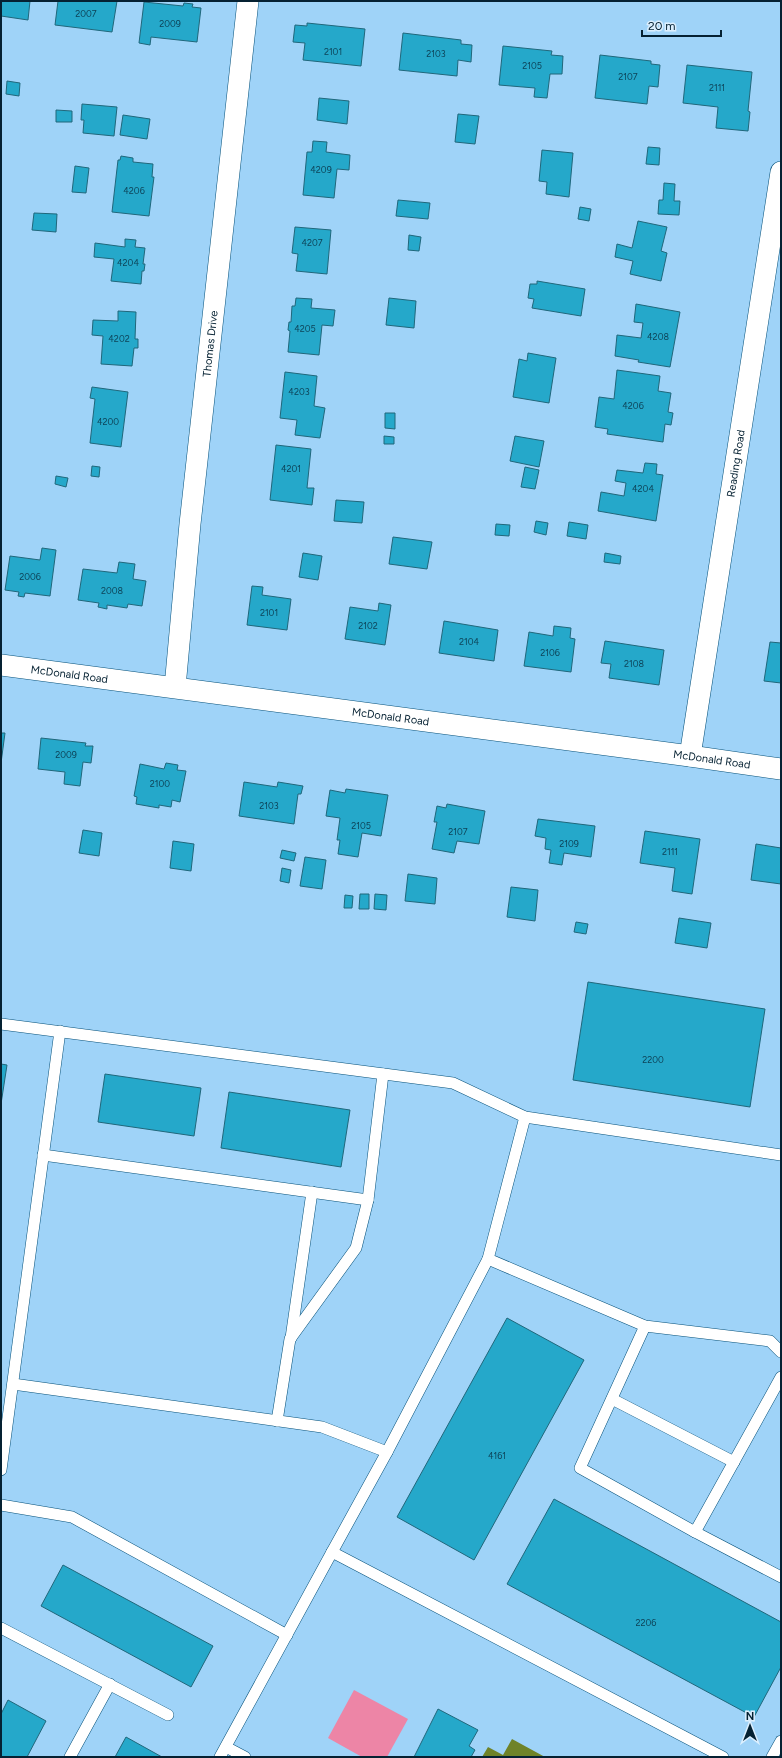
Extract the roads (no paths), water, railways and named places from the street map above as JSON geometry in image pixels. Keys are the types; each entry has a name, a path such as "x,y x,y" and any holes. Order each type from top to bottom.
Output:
{"street":[{"name":"Thomas Drive","path":"175,687 191,516 248,1"},
{"name":"Reading Road","path":"690,756 781,172"},
{"name":"McDonald Road","path":"1,665 781,769"}],"lane":[{"path":"1,1024 453,1083 524,1117 781,1155"},
{"path":"1,1470 60,1031"},
{"path":"290,1339 356,1248 368,1200 383,1074"},
{"path":"220,1757 387,1452 488,1258 524,1117"},
{"path":"43,1155 368,1200"},
{"path":"277,1421 312,1192"},
{"path":"488,1258 645,1326 770,1341 781,1352"},
{"path":"645,1326 580,1468 781,1577"},
{"path":"696,1532 781,1377"},
{"path":"13,1384 322,1427 387,1452"},
{"path":"612,1399 734,1462"},
{"path":"1,1506 72,1516 287,1635"},
{"path":"332,1552 723,1757"},
{"path":"1,1628 168,1715"},
{"path":"70,1757 110,1684"},
{"path":"772,1757 781,1741"},
{"path":"226,1747 245,1757"}]}
